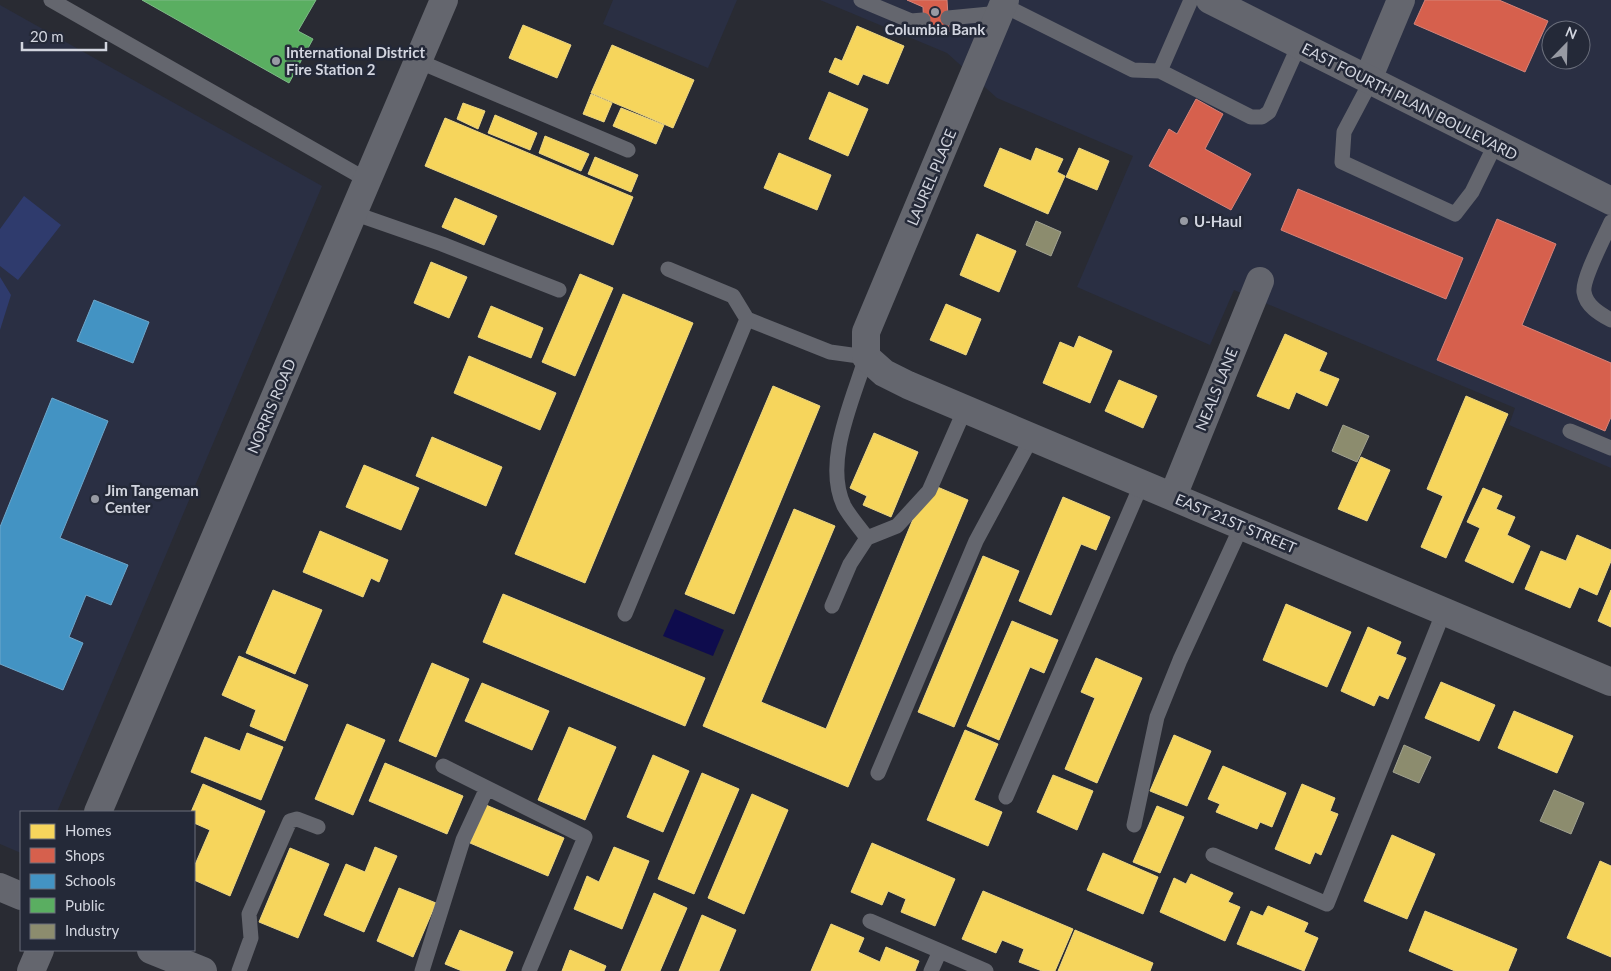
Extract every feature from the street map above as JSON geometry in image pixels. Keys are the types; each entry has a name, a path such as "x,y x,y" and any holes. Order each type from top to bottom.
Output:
{"street":[{"name":"NORRIS ROAD","path":"98,811 444,0"},
{"name":"EAST FOURTH PLAIN BOULEVARD","path":"1210,0 1611,202"},
{"path":"1370,80 1401,0"},
{"name":"LAUREL PLACE","path":"866,357 866,332 1003,6"},
{"name":"NEALS LANE","path":"1173,496 1260,282"},
{"name":"EAST 21ST STREET","path":"866,357 884,373 965,409 1611,682"},
{"path":"0,887 20,896"},
{"path":"31,971 40,951"},
{"path":"153,951 203,971"}],"lane":[{"path":"51,0 367,180"},
{"path":"862,0 911,21 923,20"},
{"path":"1160,71 1191,0"},
{"path":"948,18 1003,6 1133,70 1160,71 1251,117 1262,117 1269,112 1299,45"},
{"path":"418,61 628,150"},
{"path":"1370,80 1344,132 1342,162 1455,214 1472,192 1496,143"},
{"path":"353,213 442,244 559,290"},
{"path":"1611,222 1586,280 1584,292 1590,305 1611,320"},
{"path":"668,269 733,296 747,319 830,352 866,357 839,438 838,480 844,506 867,538"},
{"path":"625,614 747,319"},
{"path":"832,606 850,564 867,538 898,526 929,491 965,409"},
{"path":"1570,431 1611,448"},
{"path":"878,773 976,541 1032,437"},
{"path":"1006,797 1142,483"},
{"path":"1134,825 1157,717 1180,660 1242,525"},
{"path":"1213,854 1327,904 1444,611"},
{"path":"443,766 585,837 529,971"},
{"path":"422,971 463,840 487,788"},
{"path":"239,971 251,938 249,914 290,821 297,818 318,827"},
{"path":"870,921 986,971"},
{"path":"931,971 940,951"}],"shaded area":[{"path":"613,0 737,0 708,68 603,24"},
{"path":"820,0 1611,0 1611,468 1509,425 1515,408 1234,290 1210,345 1077,287 1133,156 997,98 947,53"},
{"name":"Jim Tangeman Center","path":"0,5 322,186 57,811 20,811 20,853 0,844"},
{"path":"24,196 61,225 18,280 0,266 0,229"},
{"path":"0,277 11,295 0,330"},
{"path":"675,609 724,630 713,656 663,636"}],"building: Homes":[{"path":"523,25 571,45 557,78 509,58"},
{"path":"857,26 904,46 888,84 863,74 858,85 829,72 835,58 842,61"},
{"path":"612,45 694,80 673,128 591,93"},
{"path":"829,92 868,109 848,156 809,139"},
{"path":"591,94 612,103 604,122 583,114"},
{"path":"463,103 485,111 478,129 457,119"},
{"path":"621,108 664,125 656,144 613,126"},
{"path":"495,115 537,133 530,150 488,133"},
{"path":"445,118 633,197 613,245 425,166"},
{"path":"545,136 589,154 581,171 539,153"},
{"path":"1000,148 1031,161 1036,148 1063,159 1057,172 1065,176 1048,214 984,186"},
{"path":"1079,148 1109,161 1097,190 1066,177"},
{"path":"779,153 831,175 817,210 764,188"},
{"path":"595,157 638,175 631,192 588,174"},
{"path":"455,198 497,216 484,245 442,227"},
{"path":"977,234 1016,251 999,292 960,275"},
{"path":"431,262 467,277 449,318 414,303"},
{"path":"580,274 613,288 575,376 542,362"},
{"path":"623,294 693,323 585,583 515,554"},
{"path":"946,304 981,319 966,355 930,340"},
{"path":"491,306 543,328 531,358 478,337"},
{"path":"1285,334 1327,353 1319,371 1339,379 1327,406 1296,392 1289,409 1257,396"},
{"path":"1079,336 1112,351 1090,403 1043,383 1060,342 1074,348"},
{"path":"469,356 556,393 540,430 454,393"},
{"path":"1119,380 1157,396 1143,428 1105,411"},
{"path":"773,386 820,406 734,614 685,594"},
{"path":"1466,396 1508,414 1446,558 1421,547 1443,496 1427,489"},
{"path":"874,433 918,452 891,517 863,505 867,496 850,488"},
{"path":"432,437 502,467 486,506 416,476"},
{"path":"1361,457 1390,470 1367,521 1338,509"},
{"path":"364,465 419,488 401,530 346,507"},
{"path":"928,483 968,500 848,787 703,726 794,509 835,526 761,702 826,729"},
{"path":"1483,488 1502,496 1496,509 1515,517 1507,535 1530,546 1513,583 1465,561 1480,528 1467,522"},
{"path":"1063,497 1110,517 1096,550 1081,544 1051,615 1019,601"},
{"path":"320,531 388,560 379,582 371,578 363,597 303,572"},
{"path":"1577,535 1611,550 1611,561 1597,595 1579,587 1570,608 1525,589 1541,551 1566,561"},
{"path":"983,556 1019,571 954,727 918,712"},
{"path":"273,590 322,610 295,674 246,653"},
{"path":"1611,590 1611,627 1598,621"},
{"path":"503,594 705,678 685,726 483,642"},
{"path":"1286,604 1351,632 1327,687 1263,660"},
{"path":"1012,621 1058,640 1044,673 1030,667 999,740 967,726"},
{"path":"1368,627 1401,642 1396,654 1406,658 1388,699 1379,695 1374,706 1341,691"},
{"path":"239,656 308,685 285,741 250,726 256,710 222,695"},
{"path":"1096,658 1142,678 1097,783 1065,769 1095,698 1081,692"},
{"path":"432,663 469,679 436,757 399,741"},
{"path":"1441,682 1495,705 1479,741 1425,718"},
{"path":"482,683 549,711 532,750 465,721"},
{"path":"1514,711 1573,736 1557,773 1498,748"},
{"path":"347,724 385,740 353,815 315,799"},
{"path":"569,727 616,747 585,820 538,800"},
{"path":"965,730 998,744 974,800 1002,812 988,846 927,820"},
{"path":"247,733 283,747 261,800 191,772 205,737 240,751"},
{"path":"1174,735 1211,751 1187,806 1150,791"},
{"path":"653,755 689,771 663,832 627,817"},
{"path":"385,763 463,796 447,834 369,801"},
{"path":"1223,766 1286,793 1272,827 1260,822 1257,829 1216,812 1220,804 1208,799"},
{"path":"702,773 739,789 694,894 658,879"},
{"path":"1053,775 1093,791 1077,830 1037,812"},
{"path":"203,784 265,811 230,896 195,880 195,865 210,830 195,823 195,811 191,811"},
{"path":"1302,784 1335,798 1330,811 1338,814 1321,855 1315,852 1310,864 1275,849"},
{"path":"752,794 788,810 744,914 708,898"},
{"path":"486,805 564,838 548,876 470,843"},
{"path":"1157,806 1184,817 1160,873 1133,862"},
{"path":"1392,835 1435,854 1407,919 1364,901"},
{"path":"872,843 955,879 935,926 901,912 906,899 888,891 882,905 851,892"},
{"path":"375,847 397,856 364,932 324,915 346,864 365,872"},
{"path":"614,847 649,861 622,929 574,909 587,876 599,882"},
{"path":"290,848 329,864 298,938 259,922"},
{"path":"1103,853 1158,877 1143,914 1087,890"},
{"path":"1600,861 1611,866 1611,957 1567,938"},
{"path":"1191,874 1233,893 1228,902 1240,907 1225,941 1160,912 1174,878 1186,884"},
{"path":"399,888 436,903 413,957 377,941"},
{"path":"983,891 1073,929 1055,971 1042,971 1019,962 1024,949 1002,940 996,953 962,939"},
{"path":"654,893 687,908 660,971 621,971"},
{"path":"1268,906 1308,923 1304,932 1318,938 1304,971 1237,944 1251,911 1263,916"},
{"path":"1425,911 1517,949 1508,971 1455,971 1409,951"},
{"path":"702,915 736,930 719,971 679,971"},
{"path":"831,924 864,938 858,952 880,962 886,947 919,961 915,971 811,971"},
{"path":"460,930 513,952 505,971 462,971 445,964"},
{"path":"1075,930 1153,963 1150,971 1058,971"},
{"path":"570,950 606,966 604,971 562,971"}],"building: Shops":[{"name":"Columbia Bank","path":"907,0 947,0 949,32 924,33 923,7"},
{"path":"1425,0 1499,0 1546,20 1541,20 1541,37 1525,72 1414,24"},
{"path":"1196,99 1223,114 1205,149 1251,174 1231,210 1149,166 1169,129 1177,134"},
{"path":"1298,189 1463,258 1446,299 1281,230"},
{"path":"1497,219 1556,244 1522,325 1611,363 1611,417 1605,431 1437,360"}],"building: Schools":[{"path":"94,300 149,322 133,363 77,341"},
{"path":"52,398 108,421 60,538 128,565 111,605 86,595 69,637 83,643 63,690 0,664 0,527"}],"building: Public":[{"name":"International District Fire Station 2","path":"142,0 316,0 298,31 313,39 289,83"}],"building: Industry":[{"path":"1036,221 1061,232 1051,256 1026,245"},
{"path":"1343,425 1369,436 1357,462 1332,451"},
{"path":"1404,745 1431,757 1419,783 1393,772"},
{"path":"1554,790 1584,803 1571,834 1540,821"}],"place":[{"name":"Columbia Bank","path":"935,12"},
{"name":"International District Fire Station 2","path":"276,61"},
{"name":"U-Haul","path":"1184,221"},
{"name":"Jim Tangeman Center","path":"95,499"}]}
